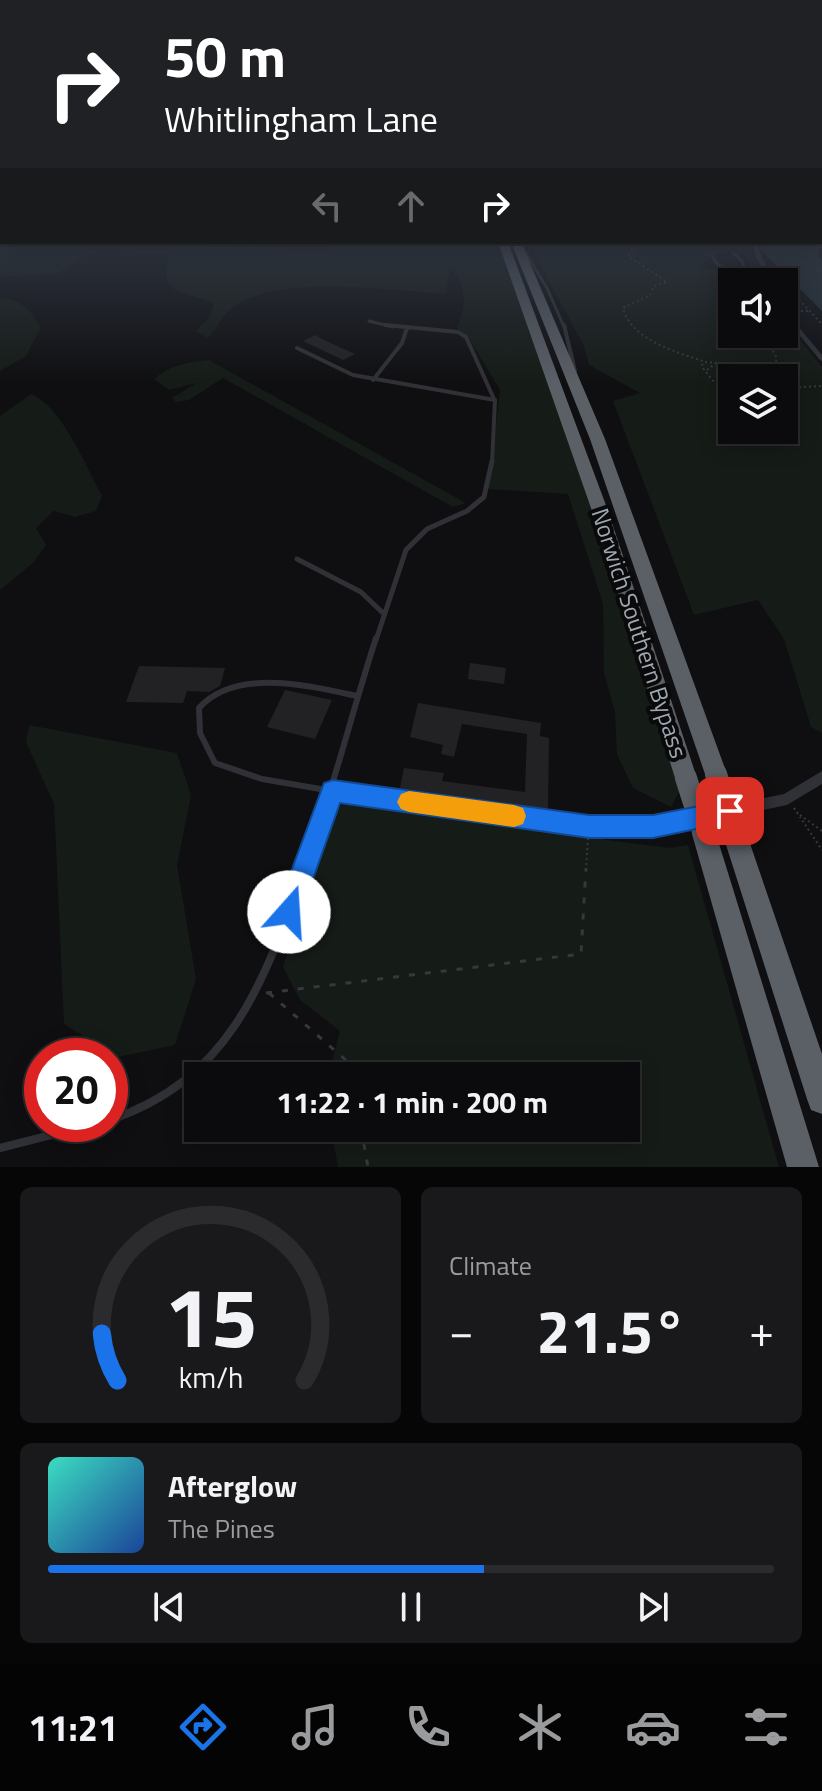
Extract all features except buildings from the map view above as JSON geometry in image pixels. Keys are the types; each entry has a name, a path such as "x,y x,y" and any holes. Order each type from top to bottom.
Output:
{"highway":[{"name":"Norwich Southern Bypass","path":"516,275 564,399 612,538 803,1167"},
{"name":"Norwich Southern Bypass","path":"531,275 576,381 635,538 822,1099"}],"street":[{"path":"798,327 822,359"},
{"path":"333,791 589,826 653,827 787,799 822,777"}],"lane":[{"path":"128,1116 142,1112 196,1077 230,1037 254,998 266,974 333,791 357,696 406,550 427,529 467,511 484,497 492,462 495,400 466,337 458,332 369,321"},
{"path":"373,380 402,343 407,328"},
{"path":"297,348 353,375 495,400"},
{"path":"297,559 361,592 384,614"},
{"path":"333,791 262,779 215,763 207,754 197,714 204,698 236,687 285,683 357,696"},
{"path":"0,1148 24,1142"}],"path":[{"path":"656,275 667,282 654,286 656,289 643,299 627,304 623,316 640,333 703,361 733,364"},
{"path":"798,298 822,324"},
{"path":"798,310 811,311"},
{"path":"703,361 701,363 714,382 718,383"},
{"path":"706,370 717,362"},
{"path":"798,385 804,387"},
{"path":"798,387 822,386"},
{"path":"787,799 822,850"},
{"path":"799,815 822,831"},
{"path":"254,998 268,992 581,954 589,826"},
{"path":"268,992 347,1062"},
{"path":"364,1142 368,1167"}],"shaded area":[{"path":"166,275 449,275 446,294 334,287 275,291 250,298 231,309 208,338 196,331 209,318 214,303 175,290 166,280"},
{"path":"456,275 513,275 560,399 683,784 671,807 633,788 617,754 615,712 604,673 603,604 568,494 488,489 500,390 468,336 457,328 464,296"},
{"path":"546,275 718,275 718,348 798,348 798,338 822,367 822,733 811,727 784,639 758,600 694,615 613,401 640,393 589,365 584,346"},
{"path":"798,275 822,275 822,311 798,287"},
{"path":"0,298 25,306 41,327 26,356 0,371"},
{"path":"209,360 466,503 453,507 223,378 189,400 176,402 172,398 196,383 169,390 154,379 180,365"},
{"path":"31,394 42,400 63,424 102,496 96,511 75,517 54,511 36,528 46,545 33,563 0,590 0,416"},
{"path":"29,725 177,753 191,795 177,865 196,979 175,1045 128,1055 128,1038 87,1038 64,1024 54,804 26,742"},
{"path":"369,801 670,848 688,845 779,1167 338,1167 334,1142 640,1142 640,1062 332,1062 340,1031 300,1000 283,967 329,819 344,803"}],"slow traffic":[{"path":"409,802 514,816"}],"route":[{"path":"289,912 333,791 589,826 653,827 730,811"}]}
